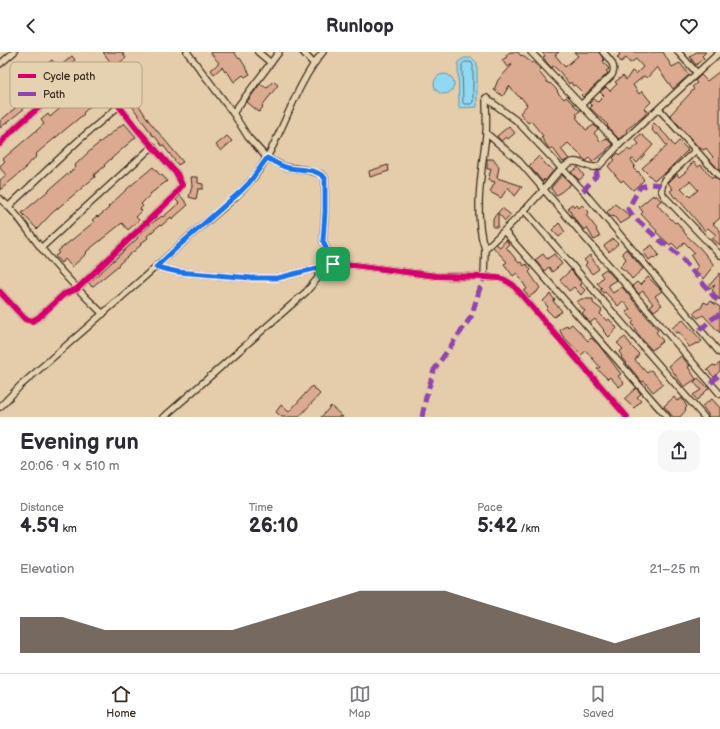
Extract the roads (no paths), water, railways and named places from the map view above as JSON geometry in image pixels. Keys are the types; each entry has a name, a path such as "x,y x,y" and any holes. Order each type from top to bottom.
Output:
{"street":[{"path":"0,64 14,52"},
{"path":"187,52 233,113 248,137 267,158 285,167 307,170 321,174 325,178 323,241 333,264"},
{"path":"258,52 270,63"},
{"path":"233,113 279,52"},
{"path":"303,52 313,63"},
{"path":"0,407 20,386 249,183 267,158 284,120 313,63 323,52"},
{"path":"532,52 619,145"},
{"path":"582,104 614,72 614,65 603,52"},
{"path":"678,52 697,73"},
{"path":"485,249 544,189 558,171 570,163 576,162 589,168 595,168 598,166 720,52"},
{"path":"484,277 485,249 480,230 480,181 486,133 486,98 517,121 562,168 600,210 720,353"},
{"path":"0,144 38,108"},
{"path":"10,206 79,140 117,108"},
{"path":"0,292 25,318 32,321 38,318 64,294 77,289 173,197 182,185 177,174 121,108"},
{"path":"659,109 720,177"},
{"path":"486,133 519,160 720,394"},
{"path":"41,248 153,146"},
{"path":"696,150 664,180 661,185 661,190 664,196 720,255"},
{"path":"0,199 10,206 41,248 77,289 103,314"},
{"path":"524,210 704,417"},
{"path":"504,231 666,417"},
{"path":"156,267 178,272 252,278 278,278 333,264 354,265 436,276 484,277 505,280 513,285 627,417"},
{"path":"164,417 306,292 318,278 319,268"}],"water":[{"path":"464,58 472,58 477,63 477,107 459,108 458,62"},
{"path":"444,74 451,77 454,84 451,91 444,94 437,91 434,84 437,77"}]}
